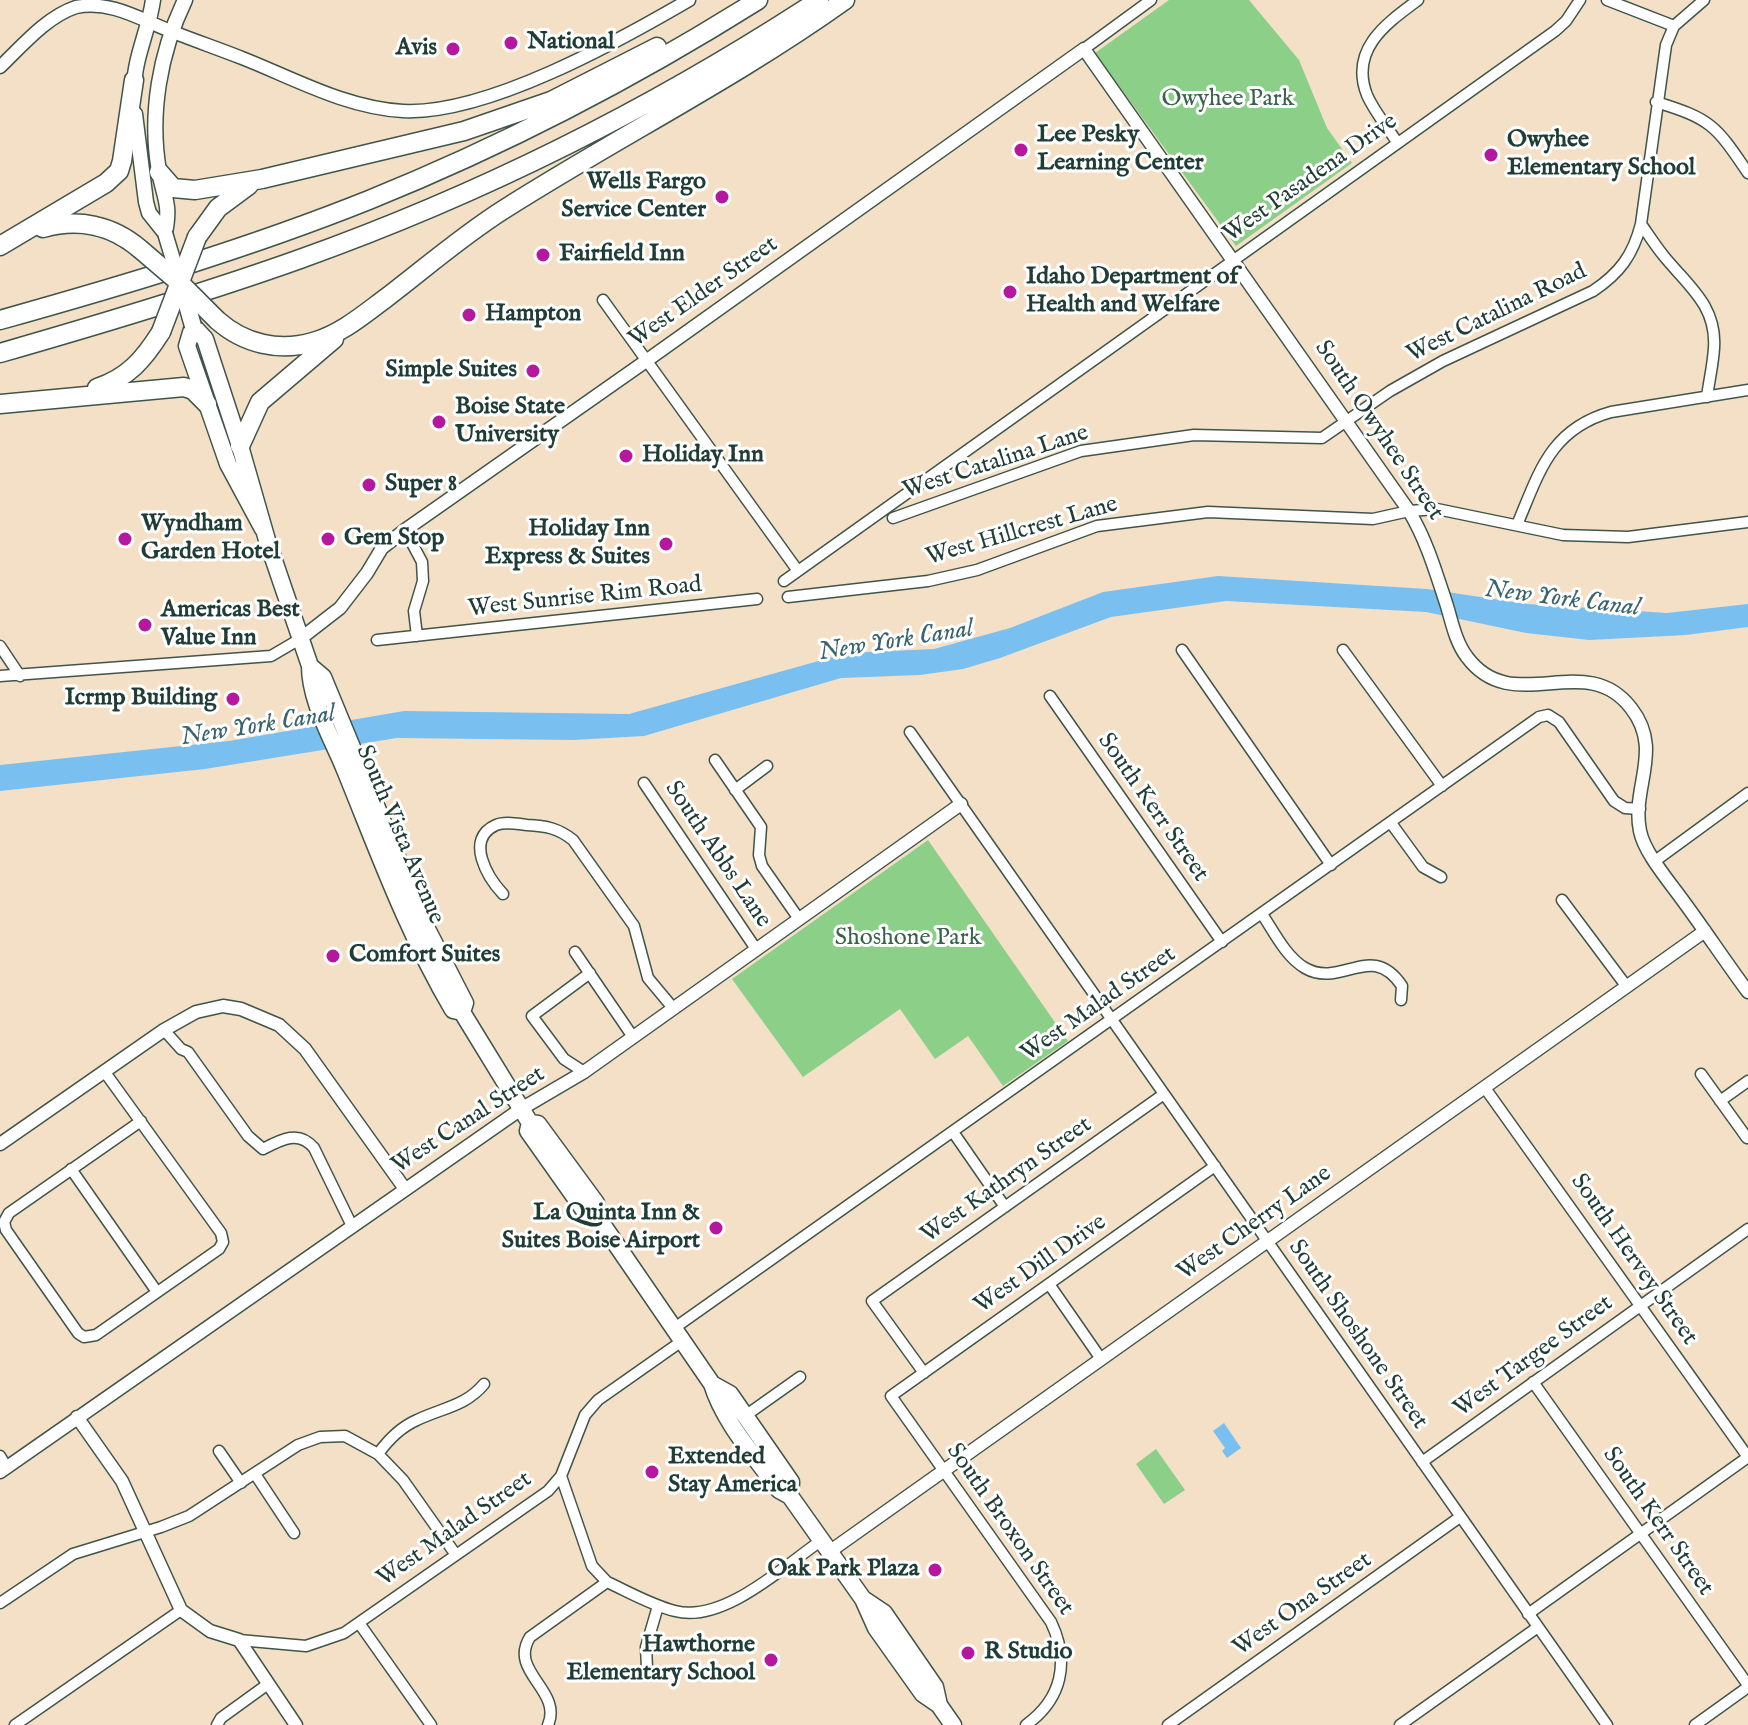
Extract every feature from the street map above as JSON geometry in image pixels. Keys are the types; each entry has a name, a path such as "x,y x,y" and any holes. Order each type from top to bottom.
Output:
{"highway":[{"path":"159,172 173,188 195,190 262,179 464,131 509,117 597,79 739,0"},
{"path":"0,320 214,256 368,200 472,155 635,74 758,0"},
{"path":"0,353 222,286 302,259 430,208 597,129 704,70 819,0"},
{"path":"240,446 260,402 361,317 500,212 790,39 845,0"},
{"path":"0,246 106,183 119,171 134,80"},
{"path":"79,394 112,383 146,357 161,332 197,237 218,208 232,195 262,179"},
{"path":"29,231 58,223 89,224 119,235 181,284 217,320 248,340 287,347 329,337 361,317"},
{"path":"0,404 79,394 184,387 193,390 207,404"}],"main road":[{"name":"South Vista Avenue","path":"153,0 134,80 135,124 149,213 165,233 193,326 205,339 263,529 310,666 323,677 346,753 465,1003 462,1012 526,1116 538,1124 596,1203 598,1218 712,1384 718,1402 732,1424 779,1490 790,1496 863,1599 884,1613 935,1687 939,1705 953,1725"},
{"name":"South Vista Avenue","path":"165,233 170,210 159,172 155,131 158,85 171,32 185,0"},
{"name":"South Vista Avenue","path":"193,326 187,346 228,464 263,529"},
{"name":"South Vista Avenue","path":"712,1384 730,1394 791,1482 790,1496"}],"street":[{"path":"0,67 61,14 90,2 115,7 171,32 366,105 403,111 429,110 471,103 546,73 622,39 689,0"},
{"name":"West Elder Street","path":"300,639 340,608 382,548 405,530 1151,0"},
{"path":"1397,142 1368,97 1363,73 1366,50 1387,22 1418,0"},
{"name":"West Pasadena Drive","path":"784,581 1555,31 1580,0"},
{"path":"1607,0 1674,26 1704,0"},
{"name":"West Catalina Road","path":"1347,421 1390,391 1443,361 1591,292 1611,279 1624,265 1635,246 1641,224 1664,54 1674,26"},
{"name":"South Owyhee Street","path":"1084,49 1409,511 1426,540 1467,658 1496,680 1518,686 1574,680 1592,682 1621,697 1642,726 1648,750 1640,832 1655,861 1748,992"},
{"path":"1656,102 1705,120 1748,173"},
{"path":"1641,224 1663,255 1694,287 1709,312 1715,347 1707,397"},
{"path":"603,300 798,571"},
{"path":"1517,525 1542,467 1557,442 1574,428 1611,412 1748,390"},
{"name":"West Catalina Lane","path":"893,518 1081,451 1194,435 1322,438 1347,421"},
{"name":"West Hillcrest Lane","path":"788,597 928,581 977,570 1097,526 1208,512 1373,519 1437,509 1563,535 1628,537 1748,522"},
{"path":"405,530 422,562 423,581 414,611 417,636"},
{"name":"West Sunrise Rim Road","path":"377,640 757,599"},
{"path":"0,676 271,656 300,639"},
{"path":"0,646 20,676"},
{"path":"1182,650 1331,865"},
{"path":"1343,650 1442,786"},
{"name":"South Kerr Street","path":"1050,696 1222,942"},
{"name":"West Malad Street","path":"239,1640 306,1646 331,1639 359,1623 548,1491 561,1476 585,1415 598,1400 678,1335 953,1132 1539,717 1548,715 1559,722 1614,801 1625,808 1640,809"},
{"name":"South Shoshone Street","path":"910,732 1607,1725"},
{"path":"715,760 761,827 759,855 762,866 799,919"},
{"path":"735,790 767,766"},
{"name":"South Abbs Lane","path":"644,783 756,949"},
{"path":"1655,861 1748,793"},
{"name":"West Canal Street","path":"2,1465 77,1417 405,1189 526,1116 961,804"},
{"path":"503,894 490,880 481,856 481,843 487,831 506,823 550,826 562,831 573,840 634,926 648,978 673,1008"},
{"path":"1391,823 1423,867 1441,877"},
{"path":"1562,900 1627,987"},
{"path":"1262,914 1292,958 1302,966 1326,974 1367,964 1378,965 1394,974 1402,986 1401,1000"},
{"name":"West Cherry Lane","path":"607,1582 678,1612 691,1613 720,1607 737,1599 944,1471 1705,931"},
{"path":"575,952 633,1037"},
{"path":"584,1072 564,1059 532,1016 590,973"},
{"path":"0,1144 164,1030 196,1012 223,1006 241,1009 279,1025 305,1049 405,1189"},
{"path":"164,1030 181,1049 188,1052 248,1136 263,1149 279,1140 296,1136 306,1139 314,1148 352,1226"},
{"path":"104,1071 141,1121 221,1233 223,1242 219,1249 96,1335 84,1337 78,1333 6,1230 4,1222 9,1213 141,1121"},
{"path":"1701,1074 1747,1138"},
{"path":"1720,1101 1748,1081"},
{"name":"South Hervey Street","path":"1485,1088 1748,1457"},
{"name":"West Kathryn Street","path":"924,1373 872,1301 1164,1094"},
{"path":"953,1132 1005,1207"},
{"name":"West Dill Drive","path":"891,1396 1215,1166"},
{"path":"71,1169 157,1292"},
{"name":"West Targee Street","path":"1422,1462 1748,1229"},
{"path":"1049,1284 1101,1359"},
{"path":"745,1416 800,1377"},
{"name":"South Kerr Street","path":"1533,1382 1748,1686"},
{"path":"378,1454 388,1440 415,1421 468,1400 484,1384"},
{"name":"South Broxon Street","path":"891,1396 1051,1622 1059,1639 1062,1671 1054,1696 1026,1725"},
{"path":"77,1417 122,1481 181,1610 210,1631 239,1640 296,1725"},
{"path":"0,1603 73,1554 189,1516 298,1445 320,1437 345,1436 378,1454 403,1480 456,1555"},
{"path":"219,1451 241,1483"},
{"path":"1528,1614 1748,1457"},
{"path":"255,1474 294,1533"},
{"path":"548,1725 552,1715 551,1705 525,1665 526,1644 530,1637 607,1582 592,1566 561,1476"},
{"name":"West Ona Street","path":"1168,1725 1460,1517"},
{"path":"647,1668 646,1647 658,1606"},
{"path":"15,1725 181,1610"},
{"path":"359,1623 431,1725"},
{"path":"1400,1725 1538,1627"},
{"path":"217,1725 221,1718 268,1684"},
{"path":"1695,1725 1748,1686"}],"green space":[{"name":"Owyhee Park","path":"1169,0 1249,0 1299,60 1327,128 1352,163 1236,246 1095,53"},
{"name":"Shoshone Park","path":"928,840 1068,1041 1003,1086 968,1036 935,1059 900,1009 803,1077 732,979"},
{"path":"1156,1449 1185,1490 1164,1504 1136,1464"}],"water":[{"path":"1218,576 1427,589 1527,604 1667,613 1748,604 1748,627 1686,635 1589,640 1526,633 1426,612 1226,601 1111,617 963,669 920,675 841,678 644,736 573,740 397,738 205,769 0,791 0,765 229,741 404,711 629,714 847,653 934,649 1010,628 1103,592"},
{"path":"1224,1423 1241,1448 1227,1458 1222,1451 1225,1448 1213,1431"}],"place":[{"name":"National","path":"511,43"},
{"name":"Avis","path":"453,49"},
{"name":"Lee Pesky Learning Center","path":"1021,150"},
{"name":"Owyhee Elementary School","path":"1491,155"},
{"name":"Wells Fargo Service Center","path":"722,197"},
{"name":"Fairfield Inn","path":"543,255"},
{"name":"Idaho Department of Health and Welfare","path":"1010,292"},
{"name":"Hampton","path":"469,315"},
{"name":"Simple Suites","path":"533,371"},
{"name":"Boise State University","path":"439,422"},
{"name":"Holiday Inn","path":"626,456"},
{"name":"Super 8","path":"369,485"},
{"name":"Wyndham Garden Hotel","path":"125,539"},
{"name":"Gem Stop","path":"328,539"},
{"name":"Holiday Inn Express & Suites","path":"666,544"},
{"name":"Americas Best Value Inn","path":"145,625"},
{"name":"Icrmp Building","path":"233,699"},
{"name":"Comfort Suites","path":"333,956"},
{"name":"La Quinta Inn & Suites Boise Airport","path":"716,1228"},
{"name":"Extended Stay America","path":"652,1472"},
{"name":"Oak Park Plaza","path":"935,1570"},
{"name":"R Studio","path":"968,1653"},
{"name":"Hawthorne Elementary School","path":"771,1660"}],"water label":[{"name":"New York Canal","path":"1562,600"},
{"name":"New York Canal","path":"896,642"},
{"name":"New York Canal","path":"258,727"}]}
